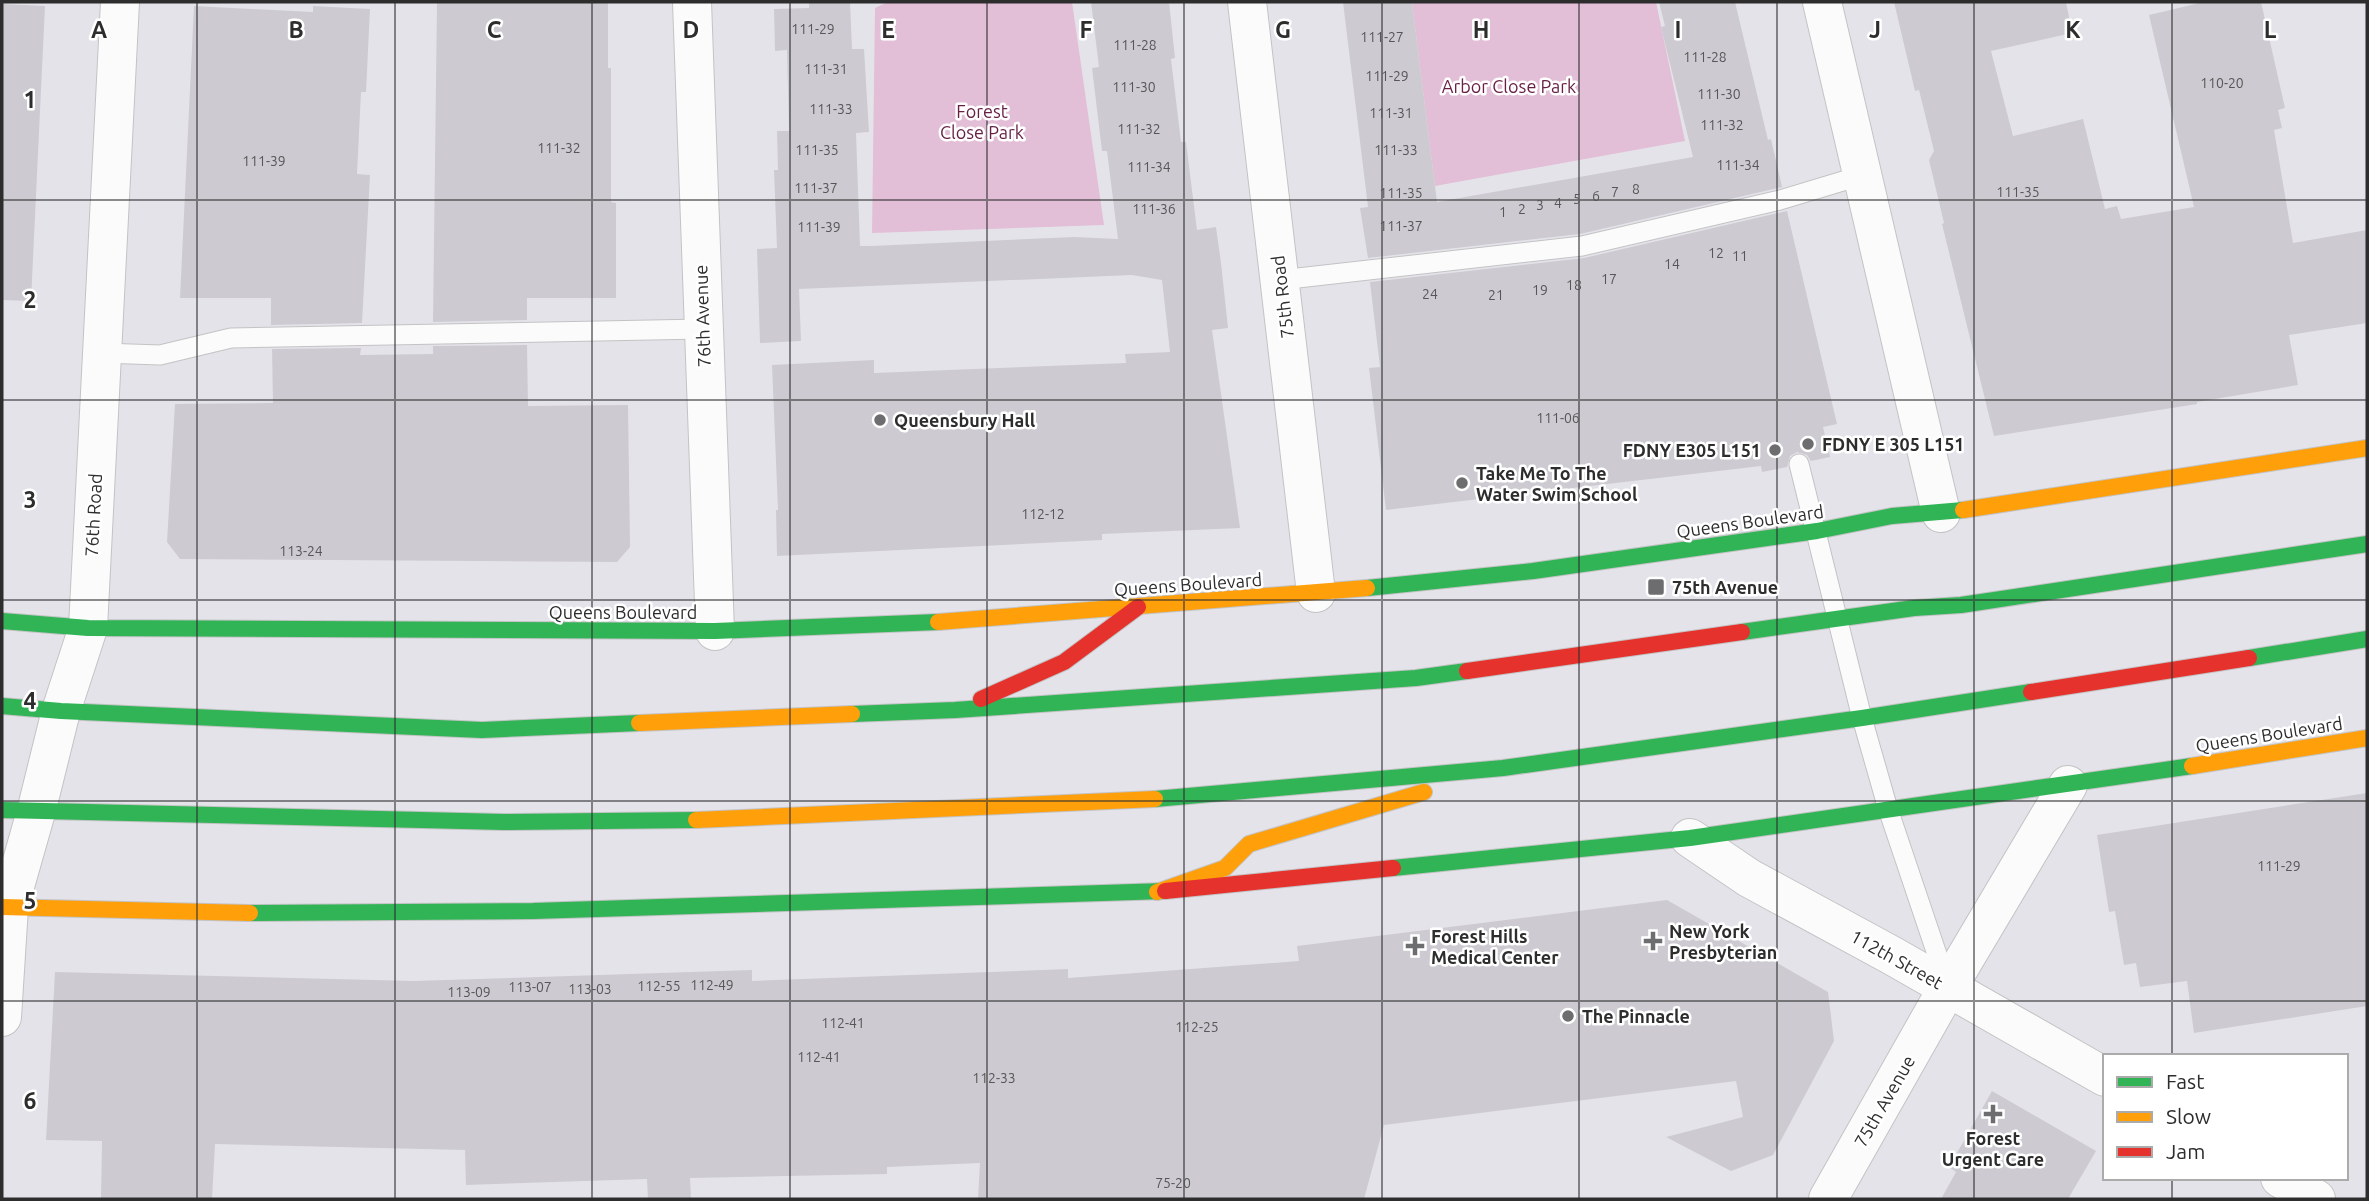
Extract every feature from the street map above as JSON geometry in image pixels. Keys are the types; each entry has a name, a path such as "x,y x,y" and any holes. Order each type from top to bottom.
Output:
{"main road":[{"name":"Queens Boulevard","path":"2,621 88,628 715,631 951,622 1316,593 1533,572 1817,531 1892,516 1941,513 2367,448"},
{"path":"2,706 61,712 116,712 482,730 955,710 1416,678 1914,608 1961,605 2367,544"},
{"path":"955,710 1064,662 1138,607"},
{"path":"19,811 504,822 740,820 1161,799 1503,768 1862,718 2367,639"},
{"name":"Queens Boulevard","path":"5,907 259,913 533,911 1157,892 1690,838 2068,785 2367,738"},
{"path":"1157,892 1225,868 1249,844 1503,768"}],"street":[{"name":"76th Road","path":"2,1017 5,907 19,811 61,712 88,628 120,2"},
{"name":"76th Avenue","path":"692,2 715,631"},
{"name":"75th Road","path":"1247,2 1316,593"},
{"path":"1822,2 1941,513"},
{"name":"75th Avenue","path":"1828,1199 1948,987 2068,785"},
{"name":"112th Street","path":"1690,838 1749,878 2103,1076"},
{"path":"2283,1180 2316,1199"}],"lane":[{"path":"1280,280 1582,246 1780,200 1863,175"},
{"path":"102,353 160,355 231,338 703,329"},
{"path":"1799,464 1862,718 1888,809 1948,987"}],"green space":[{"name":"Forest Close Park","path":"888,2 1072,2 1104,225 872,233 875,8"},
{"name":"Arbor Close Park","path":"1412,2 1656,2 1685,141 1435,186"}],"building":[{"path":"437,2 608,2 611,202 616,203 616,298 527,298 527,320 433,322"},
{"path":"809,2 850,2 852,49 864,49 869,132 856,133 860,246 871,246 1074,237 1118,239 1107,151 1102,151 1092,68 1099,67 1091,2 1169,2 1175,58 1171,59 1181,142 1186,142 1197,230 1216,227 1221,263 1228,328 1212,330 1240,528 1102,534 1102,540 777,556 778,510 772,365 874,360 874,373 1126,363 1125,354 1170,352 1162,280 1132,275 799,289 801,341 760,343 757,249 777,248 774,170 778,170 777,131 789,131 787,50 775,51 774,9 809,8"},
{"path":"1343,2 1412,2 1437,202 1693,157 1661,27 1665,26 1659,2 1735,2 1782,187 1580,234 1368,258 1360,208 1368,207"},
{"path":"1894,2 2066,2 2072,33 1991,51 2013,136 2083,119 2105,209 2117,206 2121,219 2194,207 2149,15 2204,2 2261,2 2285,108 2278,110 2282,128 2274,130 2293,243 2367,230 2367,323 2289,335 2298,385 1994,436 1942,224 1944,223 1929,160 1934,151 1919,90 1915,91"},
{"path":"2,4 45,6 31,301 2,300"},
{"path":"194,6 313,12 313,6 370,9 366,92 361,92 357,174 370,175 362,323 271,325 271,298 180,298"},
{"path":"1787,211 1837,424 1823,427 1830,457 1811,461 1807,455 1797,452 1790,456 1787,467 1762,472 1761,466 1386,510 1369,368 1380,367 1370,282 1584,258"},
{"path":"527,345 528,406 628,405 630,547 617,562 180,559 167,542 175,404 273,403 272,349 361,348 360,355 433,354 433,346"},
{"path":"2367,793 2367,1006 2194,1033 2187,981 2140,987 2136,963 2124,965 2115,911 2109,912 2097,835"},
{"path":"1667,900 1828,992 1834,1041 1773,1155 1731,1171 1666,1137 1743,1117 1736,1081 1384,1125 1364,1199 978,1199 980,1163 887,1167 887,1174 690,1178 691,1199 648,1199 647,1179 466,1185 465,1150 215,1144 212,1199 101,1199 102,1141 46,1140 55,972 414,981 752,970 752,981 1068,969 1068,978 1299,961 1297,946"},
{"path":"1992,1091 2096,1151 2068,1199 1941,1199 1956,1172 1949,1167"}],"traffic: fast":[{"path":"1367,588 1533,571 1817,531 1892,516 1963,510"},
{"path":"1742,632 1914,608 1961,605 2367,544"},
{"path":"2,621 88,628 715,631 938,622"},
{"path":"2249,658 2367,639"},
{"path":"852,714 955,710 1416,678 1467,671"},
{"path":"1155,799 1503,768 2031,692"},
{"path":"2,706 482,730 639,723"},
{"path":"1393,868 1690,838 2192,766"},
{"path":"2,810 504,822 696,820"},
{"path":"250,913 533,911 1165,891"}],"traffic: slow":[{"path":"1963,510 2367,448"},
{"path":"938,622 1367,588"},
{"path":"639,723 852,714"},
{"path":"2192,766 2367,738"},
{"path":"1157,892 1225,868 1249,844 1424,792"},
{"path":"696,820 1155,799"},
{"path":"2,907 250,913"}],"traffic: jam":[{"path":"981,699 1064,662 1138,607"},
{"path":"1467,671 1742,632"},
{"path":"2031,692 2249,658"},
{"path":"1165,891 1393,868"}],"place":[{"name":"Queensbury Hall","path":"880,420"},
{"name":"FDNY E 305 L151","path":"1808,444"},
{"name":"FDNY E305 L151","path":"1775,450"},
{"name":"Take Me To The Water Swim School","path":"1462,483"},
{"name":"75th Avenue","path":"1656,587"},
{"name":"New York Presbyterian","path":"1653,941"},
{"name":"Forest Hills Medical Center","path":"1415,946"},
{"name":"The Pinnacle","path":"1568,1016"},
{"name":"Forest Urgent Care","path":"1993,1114"}]}
